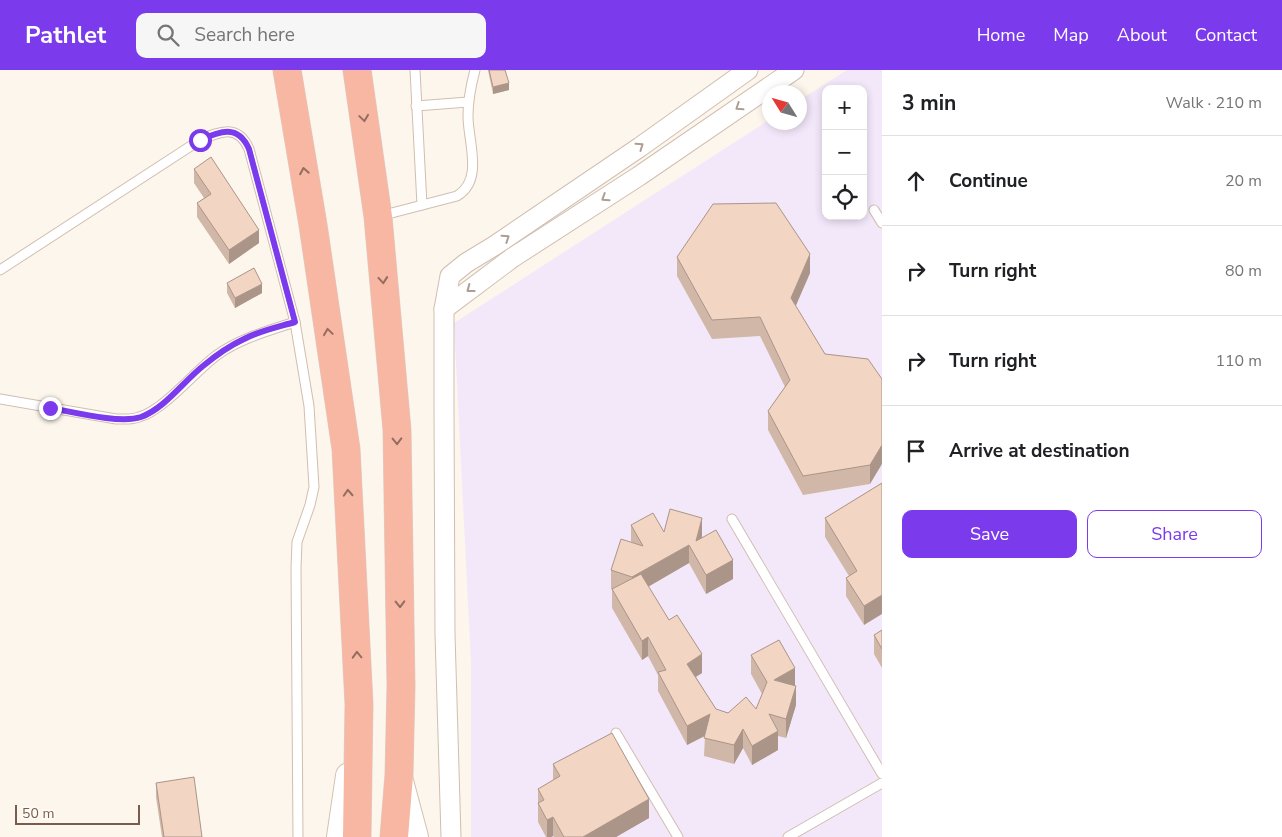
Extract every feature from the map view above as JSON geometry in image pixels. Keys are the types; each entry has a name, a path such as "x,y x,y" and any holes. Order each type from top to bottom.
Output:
{"highway":[{"path":"287,70 313,225 346,449 359,704 357,837"},
{"path":"357,70 378,217 397,430 401,686 399,775 394,837"}],"main road":[{"path":"340,837 359,704"},
{"path":"399,775 415,837"}],"street":[{"path":"451,837 445,634 444,309 450,276 466,263 558,203 748,70"},
{"path":"444,309 512,258 639,176 794,70"}],"lane":[{"path":"415,70 422,205"},
{"path":"378,217 457,196 466,190 471,182 473,169 468,102 475,70"},
{"path":"416,106 468,102"},
{"path":"0,270 200,140 218,132 231,132 245,140 295,322 309,406 314,487 310,506 297,542 296,568 298,837"},
{"path":"874,210 882,223"},
{"path":"0,399 116,419 142,417 158,407 218,354 245,338 295,322"},
{"path":"732,519 882,774"},
{"path":"616,733 678,837"},
{"path":"788,837 882,783"}],"shaded area":[{"path":"847,70 882,70 882,837 471,837 471,663 454,323 762,125 762,130 807,130 807,96 822,86 822,220 867,220 867,85 824,85"}],"building":[{"path":"489,70 505,70 509,83 493,87"},
{"path":"211,157 259,230 229,250 197,203 211,194 194,169"},
{"path":"776,203 810,254 791,298 825,354 868,359 882,379 882,445 870,465 803,476 768,411 790,380 760,317 712,320 677,257 713,204"},
{"path":"254,268 262,284 235,298 227,283"},
{"path":"882,483 882,595 864,606 846,578 857,571 825,518"},
{"path":"670,509 702,518 696,541 716,530 733,560 706,575 689,545 632,577 611,570 621,539 643,546 631,525 653,513 664,532"},
{"path":"641,574 669,620 677,615 702,654 687,664 716,709 728,713 746,697 756,709 767,682 751,655 779,640 795,668 774,680 796,686 786,719 769,714 778,731 752,746 743,729 734,745 704,738 710,714 687,726 658,672 666,670 648,637 642,641 612,589"},
{"path":"882,630 882,649 874,635"},
{"path":"612,733 649,799 583,837 564,837 553,817 547,820 538,803 544,800 538,789 560,776 553,764"},
{"path":"194,777 202,837 164,837 156,783"}],"route":[{"path":"50,408 116,419 142,417 158,407 218,354 245,338 295,322 245,140 231,132 218,132 200,140"}]}
